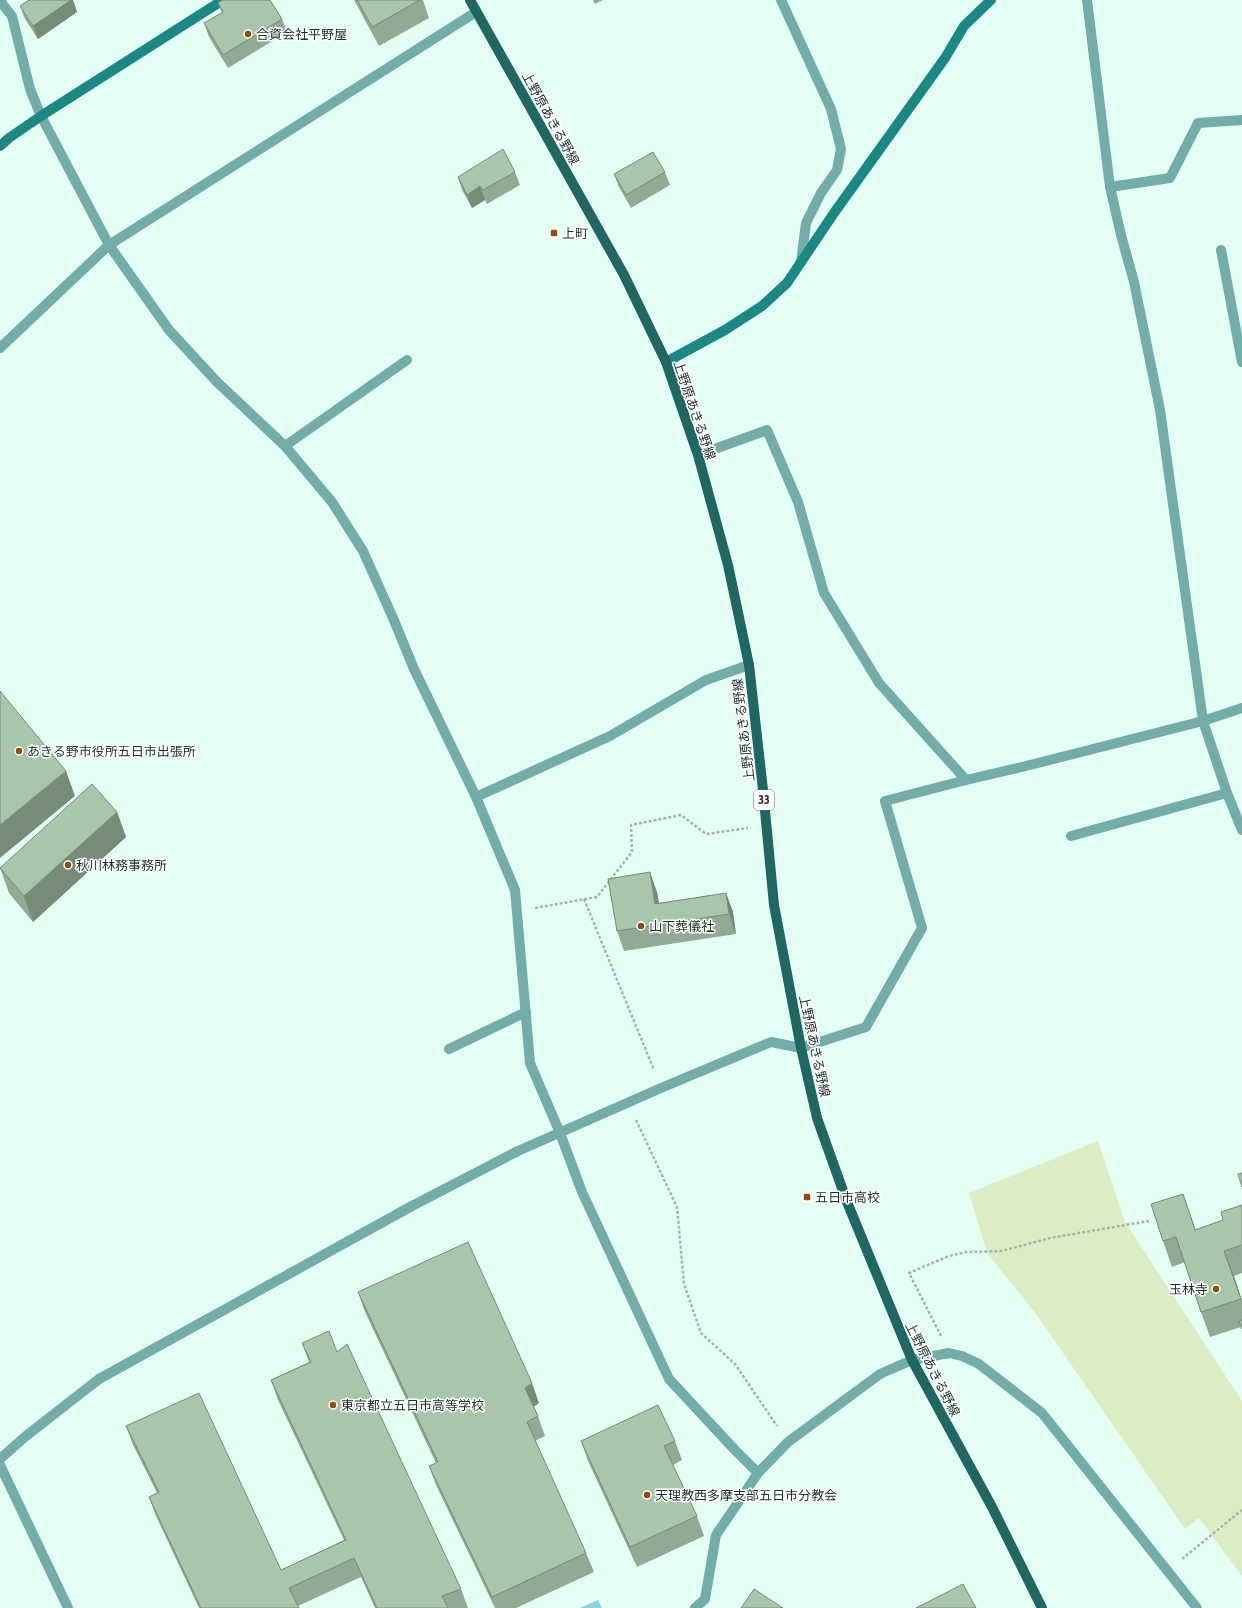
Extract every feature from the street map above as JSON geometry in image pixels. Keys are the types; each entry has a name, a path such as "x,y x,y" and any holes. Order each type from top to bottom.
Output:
{"main road":[{"name":"上野原あきる野線","path":"470,0 624,275 666,362 698,455 728,565 749,665 767,825 774,905 801,1048 820,1125 847,1202 912,1360 992,1507 1042,1608"}],"street":[{"path":"0,146 8,138 41,116 223,0"},
{"path":"781,0 831,109 841,149 837,170 821,193 806,223 801,262"},
{"path":"666,362 725,330 762,306 787,283 834,213 945,58 964,26 991,0"},
{"path":"1087,0 1110,188 1134,282 1160,410 1203,721 1227,793 1242,830"},
{"path":"0,1 12,16 30,89 41,116 109,245 168,330 217,382 285,446 332,502 363,551 414,669 476,797 514,890 530,1063 560,1133 582,1192 669,1378 758,1473"},
{"path":"0,348 109,245 476,12"},
{"path":"1110,188 1170,178 1198,123 1242,120"},
{"path":"1221,250 1242,362"},
{"path":"285,446 407,360"},
{"path":"698,455 767,430 798,502 824,592 879,683 966,780"},
{"path":"476,797 610,736 706,680 749,665"},
{"path":"0,1460 26,1436 99,1379 410,1206 518,1151 661,1088 771,1042 801,1048 866,1026 922,928 885,801 1203,721 1242,708"},
{"path":"1071,836 1227,793"},
{"path":"449,1049 526,1012"},
{"path":"694,1608 705,1599 716,1535 758,1473 788,1442 880,1374 912,1360 949,1352 979,1364 1042,1413 1197,1608"},
{"path":"0,1465 68,1608"}],"path":[{"path":"516,911 597,897 632,852 632,825 681,815 706,834 767,825"},
{"path":"584,899 661,1088"},
{"path":"628,1103 677,1207 684,1284 701,1333 735,1364 788,1442"},
{"path":"949,1352 909,1273 949,1256 966,1252 1002,1251 1050,1238 1150,1221"},
{"path":"1167,1572 1242,1510"}],"green space":[{"path":"1098,1141 1125,1222 1242,1401 1242,1576 1199,1518 1185,1529 1036,1314 987,1253 969,1193"}],"water":[{"path":"598,1600 602,1608 580,1608"}],"building":[{"path":"29,0 71,0 33,26 20,6"},
{"name":"合資会社平野屋","path":"222,0 270,0 282,19 223,55 204,23 223,12 218,3"},
{"path":"357,0 420,0 372,27"},
{"path":"503,149 515,172 483,190 480,186 467,195 458,177"},
{"path":"653,152 665,172 626,195 614,174"},
{"name":"あきる野市役所五日市出張所","path":"0,691 66,771 0,825"},
{"path":"92,784 117,812 24,896 0,868"},
{"path":"650,872 655,904 726,893 729,914 617,931 608,879"},
{"path":"1242,1173 1242,1187 1238,1174"},
{"path":"1183,1194 1195,1230 1223,1220 1221,1212 1242,1205 1242,1245 1224,1251 1241,1299 1201,1312 1176,1237 1163,1241 1151,1204"},
{"path":"468,1242 532,1383 525,1388 538,1416 527,1422 586,1553 492,1597 429,1466 438,1462 358,1292"},
{"path":"1242,1320 1242,1329 1239,1321"},
{"path":"329,1331 337,1352 347,1344 461,1589 442,1596 448,1608 377,1608 354,1558 289,1588 299,1608 201,1608 149,1497 159,1492 126,1426 199,1393 281,1570 346,1540 271,1380 311,1362 302,1343"},
{"path":"658,1405 675,1441 664,1446 697,1516 630,1547 581,1441"},
{"path":"963,1584 976,1608 916,1608"},
{"path":"754,1589 783,1608 741,1608"}],"place":[{"name":"合資会社平野屋","path":"248,34"},
{"name":"上町","path":"554,233"},
{"name":"あきる野市役所五日市出張所","path":"19,751"},
{"name":"秋川林務事務所","path":"68,865"},
{"name":"山下葬儀社","path":"641,926"},
{"name":"五日市高校","path":"807,1197"},
{"name":"玉林寺","path":"1216,1289"},
{"name":"東京都立五日市高等学校","path":"333,1405"},
{"name":"天理教西多摩支部五日市分教会","path":"647,1495"}]}
